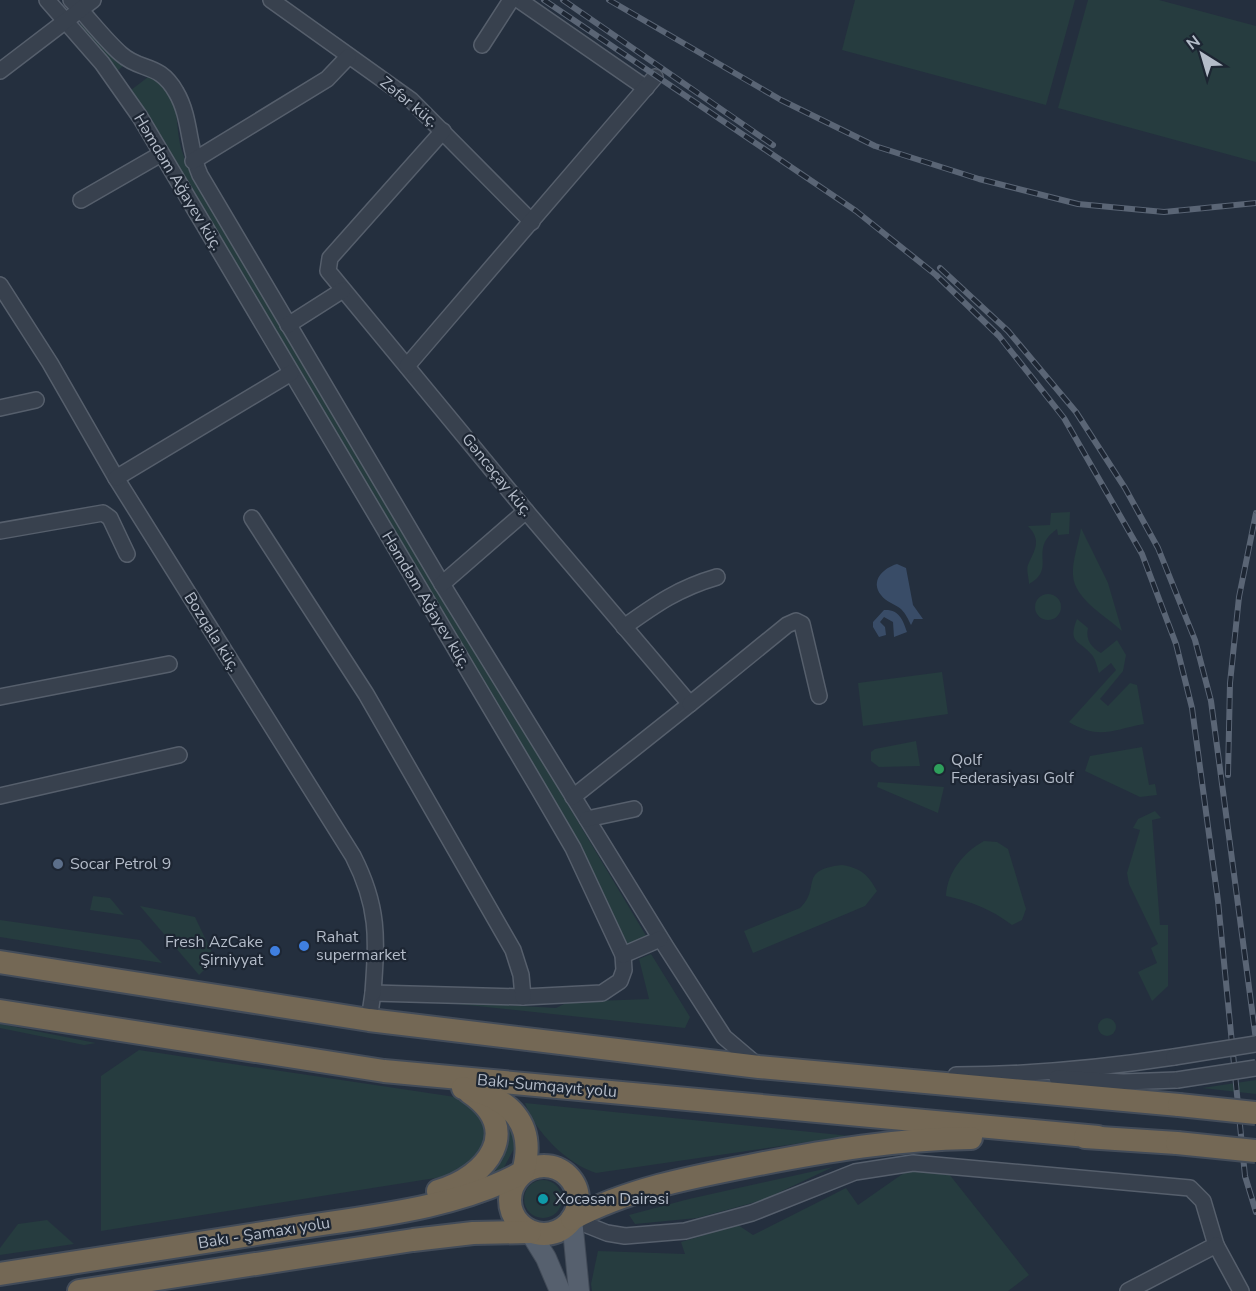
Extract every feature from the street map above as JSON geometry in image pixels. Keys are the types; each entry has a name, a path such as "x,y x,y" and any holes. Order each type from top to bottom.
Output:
{"highway":[{"path":"0,962 369,1020 759,1067 1256,1113"},
{"name":"Bakı-Sumqayıt yolu","path":"0,1011 384,1071 1098,1137"},
{"path":"384,1071 491,1095 515,1114 527,1143 528,1154 523,1172 512,1186 509,1204 516,1220 530,1232 550,1234 562,1229 572,1219 611,1200 637,1192 733,1169 821,1152 937,1138 1098,1137 1256,1151"},
{"path":"328,1223 453,1186 466,1181 483,1166 495,1147 496,1124 478,1099 463,1088"},
{"path":"523,1172 546,1165 568,1175 578,1196 572,1219"},
{"name":"Bakı - Şamaxı yolu","path":"0,1274 328,1223 462,1198 486,1191 523,1172"},
{"name":"Bakı - Şamaxı yolu","path":"79,1291 413,1240 472,1233 530,1232"}],"main road":[{"path":"572,1219 579,1291"},
{"path":"530,1232 546,1258 560,1291"}],"street":[{"name":"Həmdəm Ağayev küç.","path":"47,0 68,21 120,88 161,154 561,828 624,955"},
{"name":"Zəfər küç.","path":"271,0 411,100 532,222"},
{"path":"482,45 511,0"},
{"path":"407,366 650,83 519,0"},
{"path":"0,71 68,21 82,3 121,54 160,72 175,90 184,113 193,161 442,584 660,939 724,1037 759,1067"},
{"path":"193,161 327,79 348,57"},
{"name":"Gəncəçay küç.","path":"443,131 330,258 328,271 526,511 690,704"},
{"path":"81,200 161,154"},
{"name":"Bozqala küç.","path":"0,285 50,363 116,478 299,767 362,873 372,902 377,938 373,993"},
{"path":"288,325 343,290"},
{"path":"116,478 291,373"},
{"path":"0,408 36,400"},
{"path":"442,584 526,511"},
{"path":"0,531 104,513 110,518 127,554"},
{"path":"252,518 366,694 513,950 521,975 523,997"},
{"path":"624,627 667,596 689,585 717,577"},
{"path":"573,797 787,625 796,621 802,624 819,696"},
{"path":"0,697 169,664"},
{"path":"0,796 179,754"},
{"path":"587,819 634,809"},
{"path":"369,1020 373,993 523,997 603,993 620,981 624,970 624,955 660,939"},
{"path":"1002,1075 1116,1065 1256,1044"},
{"path":"858,1076 1002,1075 1123,1082 1177,1080 1256,1068"},
{"path":"572,1219 607,1233 625,1236 674,1233 752,1213 855,1172 913,1163 1190,1188 1203,1201 1216,1245 1240,1291"},
{"path":"1128,1291 1216,1245"}],"green space":[{"path":"855,0 1075,0 1046,105 842,50"},
{"path":"1088,0 1159,0 1256,26 1256,162 1058,108"},
{"path":"85,21 123,66 116,72 79,26"},
{"path":"152,74 169,92 173,101 183,154 197,184 648,939 629,947 564,820 131,90"},
{"path":"1070,512 1069,534 1058,535 1057,529 1048,537 1044,544 1041,572 1029,584 1027,567 1035,550 1036,541 1028,526 1050,525 1051,513"},
{"path":"1081,528 1108,583 1122,631 1085,599 1075,584 1074,563"},
{"path":"1048,594 1057,598 1061,607 1057,616 1048,620 1039,616 1035,607 1039,598"},
{"path":"1077,619 1088,628 1088,640 1098,651 1101,653 1117,640 1126,655 1123,671 1100,699 1108,706 1130,683 1137,685 1144,724 1114,731 1097,732 1080,728 1069,722 1116,670 1111,663 1099,673 1092,655 1074,637"},
{"path":"942,672 948,714 863,726 858,683"},
{"path":"916,741 920,766 879,767 871,761 871,752 875,749"},
{"path":"1142,747 1149,785 1155,784 1157,795 1140,797 1085,771 1090,756"},
{"path":"878,782 944,787 938,813 877,787"},
{"path":"1155,811 1161,818 1152,820 1160,925 1168,925 1168,986 1152,1001 1138,972 1157,963 1151,948 1158,944 1129,884 1127,873 1140,830 1133,828 1138,819"},
{"path":"984,841 997,842 1008,849 1026,909 1022,920 1012,925 981,907 946,896 953,871 963,857"},
{"path":"842,865 863,873 877,891 865,906 753,953 744,931 800,908 810,894 815,876 828,867"},
{"path":"93,896 110,898 124,915 90,910"},
{"path":"140,906 195,917 215,959 199,975"},
{"path":"0,920 140,940 162,963 0,937"},
{"path":"651,954 690,1017 685,1028 420,1000 556,1008 568,1002 649,999 639,959"},
{"path":"1107,1018 1113,1021 1116,1027 1113,1033 1107,1036 1101,1033 1098,1027 1101,1021"},
{"path":"0,1024 96,1043 84,1045 0,1028"},
{"path":"139,1050 462,1098 484,1117 488,1137 469,1168 448,1176 101,1231 101,1076"},
{"path":"1256,1080 1256,1094 1202,1088"},
{"path":"525,1103 850,1136 596,1173 585,1169 553,1146 536,1125"},
{"path":"502,1118 510,1122 516,1145 502,1171 488,1180 485,1173"},
{"path":"833,1167 763,1200 697,1218 635,1224 629,1215 689,1199"},
{"path":"911,1168 949,1174 1029,1275 1008,1291 592,1291 591,1284 598,1251 685,1254 681,1242 738,1225 753,1235 846,1188 858,1205"},
{"name":"Xocəsən Dairəsi","path":"543,1180 557,1185 562,1199 557,1213 543,1218 529,1213 524,1199 529,1185"},
{"path":"47,1220 74,1244 0,1255 0,1248 18,1224"}],"water":[{"path":"897,564 906,568 913,605 923,619 914,619 911,625 901,609 885,599 878,590 880,576"},
{"path":"884,610 897,613 907,632 894,637 893,622 884,617 880,622 885,627 886,635 879,637 873,627 873,622"}],"railway":[{"path":"544,0 856,211 936,275 999,336 1064,418 1142,554 1176,644 1192,708 1218,901 1245,1176 1256,1212"},
{"path":"563,0 773,145"},
{"path":"609,0 781,100 875,146 979,179 1078,204 1164,212 1256,203"},
{"path":"940,268 1008,331 1076,412 1125,488 1158,548 1195,640 1211,701 1256,1040"},
{"path":"1228,775 1230,683 1239,597 1256,513"}],"place":[{"name":"Qolf Federasiyası Golf","path":"939,769"},
{"name":"Socar Petrol 9","path":"58,864"},
{"name":"Rahat supermarket","path":"304,946"},
{"name":"Fresh AzCake Şirniyyat","path":"275,951"},
{"name":"Xocəsən Dairəsi","path":"543,1199"}]}
